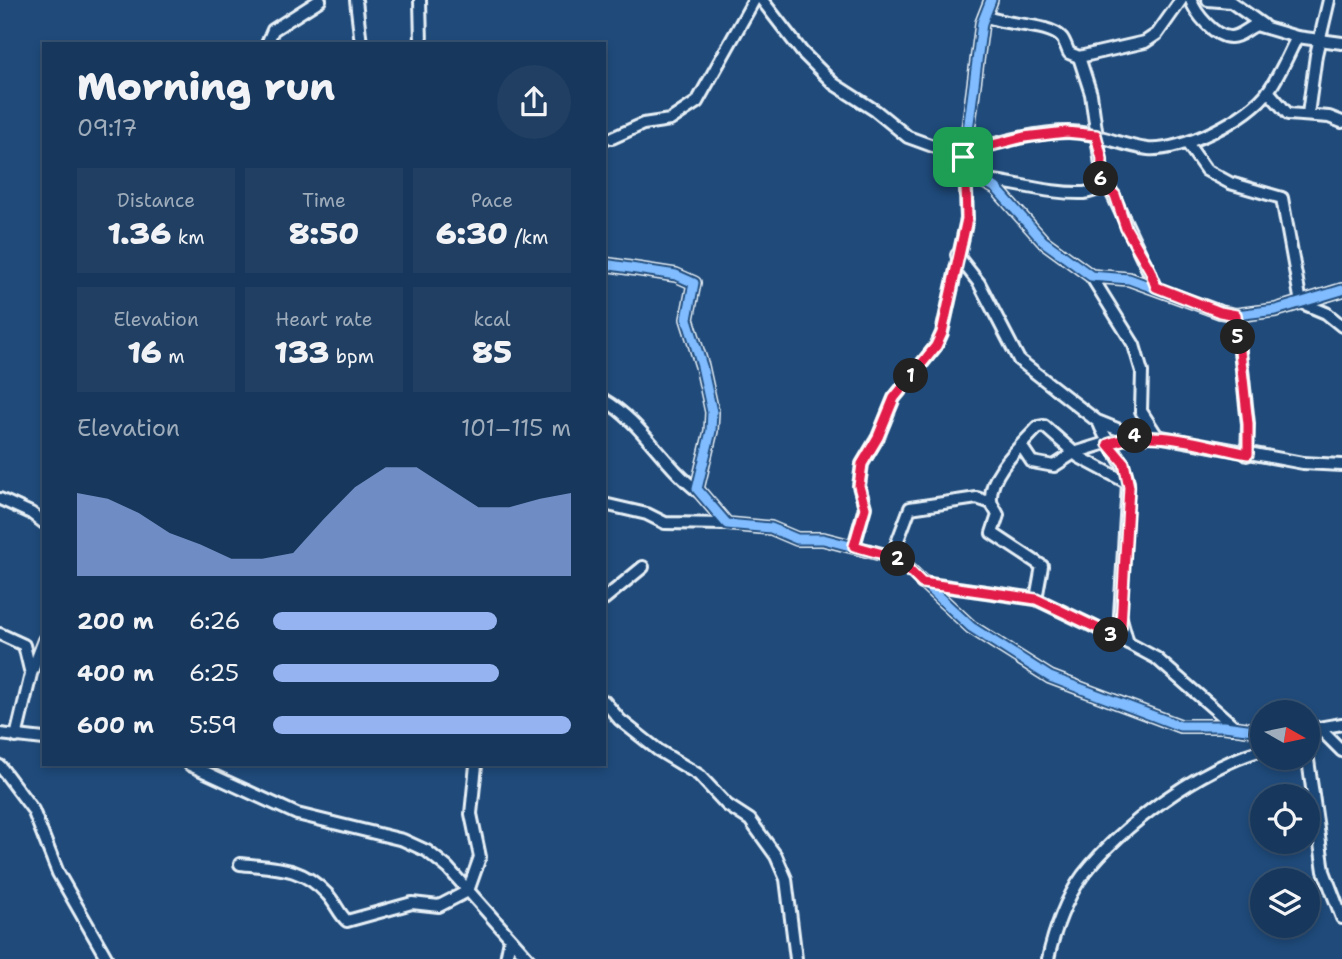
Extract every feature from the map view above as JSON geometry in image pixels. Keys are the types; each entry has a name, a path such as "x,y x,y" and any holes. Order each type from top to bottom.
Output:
{"street":[{"path":"268,42 273,30 320,0"},
{"path":"356,0 361,42"},
{"path":"420,0 421,42"},
{"path":"611,138 643,124 670,120 697,102 754,0"},
{"path":"762,0 802,52 834,84 876,111 908,137 964,158 1024,137 1066,132 1096,135 1144,148 1159,149 1187,143 1213,131 1268,91 1297,37"},
{"path":"854,546 865,508 859,486 862,464 878,437 894,398 940,340 967,219 964,158 969,104 985,16 991,0"},
{"path":"985,16 1001,23 1052,32 1062,38 1069,53 1079,57 1145,42 1157,34 1181,0"},
{"path":"1263,25 1252,26 1230,37 1219,32 1193,5 1206,0 1231,2 1263,25 1297,37 1342,43"},
{"path":"1308,114 1329,0"},
{"path":"1079,57 1091,94 1104,187 1115,195 1126,228 1150,270 1156,287"},
{"path":"1268,91 1288,114 1308,114 1342,122"},
{"path":"1187,143 1199,164 1218,178 1282,198 1302,303"},
{"path":"964,158 973,176 983,180 1037,187 1044,191 1089,192 1104,187"},
{"path":"983,180 1010,203 1043,241 1091,276 1134,345 1142,372 1141,411 1157,436"},
{"path":"957,255 979,283 1019,360 1076,408 1099,422 1132,435 1157,436 1303,463 1342,465"},
{"path":"606,264 676,275 694,284 687,319 702,366 712,412 711,431 699,474 698,491"},
{"path":"1091,276 1129,279 1220,312 1236,315 1270,312 1342,290"},
{"path":"1329,294 1327,310 1330,316"},
{"path":"1302,303 1330,316 1342,326"},
{"path":"1236,315 1248,424 1248,454"},
{"path":"606,401 645,434 672,469 698,491 727,524"},
{"path":"1099,422 1108,444 1124,463 1128,483 1121,626 1128,643"},
{"path":"991,503 999,474 1038,426 1044,426 1074,453 1101,471 1128,483"},
{"path":"1022,447 1032,462 1059,465 1074,453 1132,435"},
{"path":"892,556 910,508 978,498 991,503 998,515 993,535 1042,566 1036,599"},
{"path":"0,499 31,513 42,521"},
{"path":"606,504 647,514 665,523 765,527 797,539 823,539 892,556 971,627 1050,677 1180,726 1250,729"},
{"path":"606,597 643,567"},
{"path":"922,583 1036,599 1156,658 1235,727"},
{"path":"1114,636 1121,626"},
{"path":"0,634 24,645 31,674"},
{"path":"16,737 31,674 42,645"},
{"path":"606,703 620,720 658,750 699,775 727,804 750,820 776,856 786,879 796,959"},
{"path":"1320,728 1342,724"},
{"path":"0,734 42,739"},
{"path":"1320,734 1342,751"},
{"path":"1048,959 1058,925 1082,877 1105,850 1133,826 1206,774 1250,755"},
{"path":"0,766 33,810 58,873 107,959"},
{"path":"192,766 297,814 414,844 448,868 529,959"},
{"path":"214,766 222,779"},
{"path":"240,863 285,869 308,876 331,899 343,918 352,922 372,912 394,910 412,903 439,906 468,891 480,857 471,814 476,766"},
{"path":"1310,770 1324,871 1342,918"},
{"path":"506,959 510,939"}],"cycle path":[{"path":"991,0 982,23 964,161 973,176 996,188 1043,241 1091,276 1129,279 1220,312 1236,315 1276,310 1342,290"},
{"path":"606,264 676,275 694,283 687,319 702,366 712,412 711,431 697,489 727,524 771,528 797,539 823,539 897,558 971,627 1050,677 1180,726 1224,726 1250,729"}],"route":[{"path":"1066,132 1096,135 1102,159 1101,181 1104,187 1115,195 1126,228 1150,270 1156,287 1220,312 1236,315 1248,424 1248,454 1157,436 1132,435 1108,444 1124,463 1129,487 1122,571 1121,626 1114,636 1036,599 922,583 897,558 854,546 865,508 859,486 862,464 878,437 894,398 936,346 942,333 958,249 967,219 963,157 965,152 1024,137 1066,132"}]}
